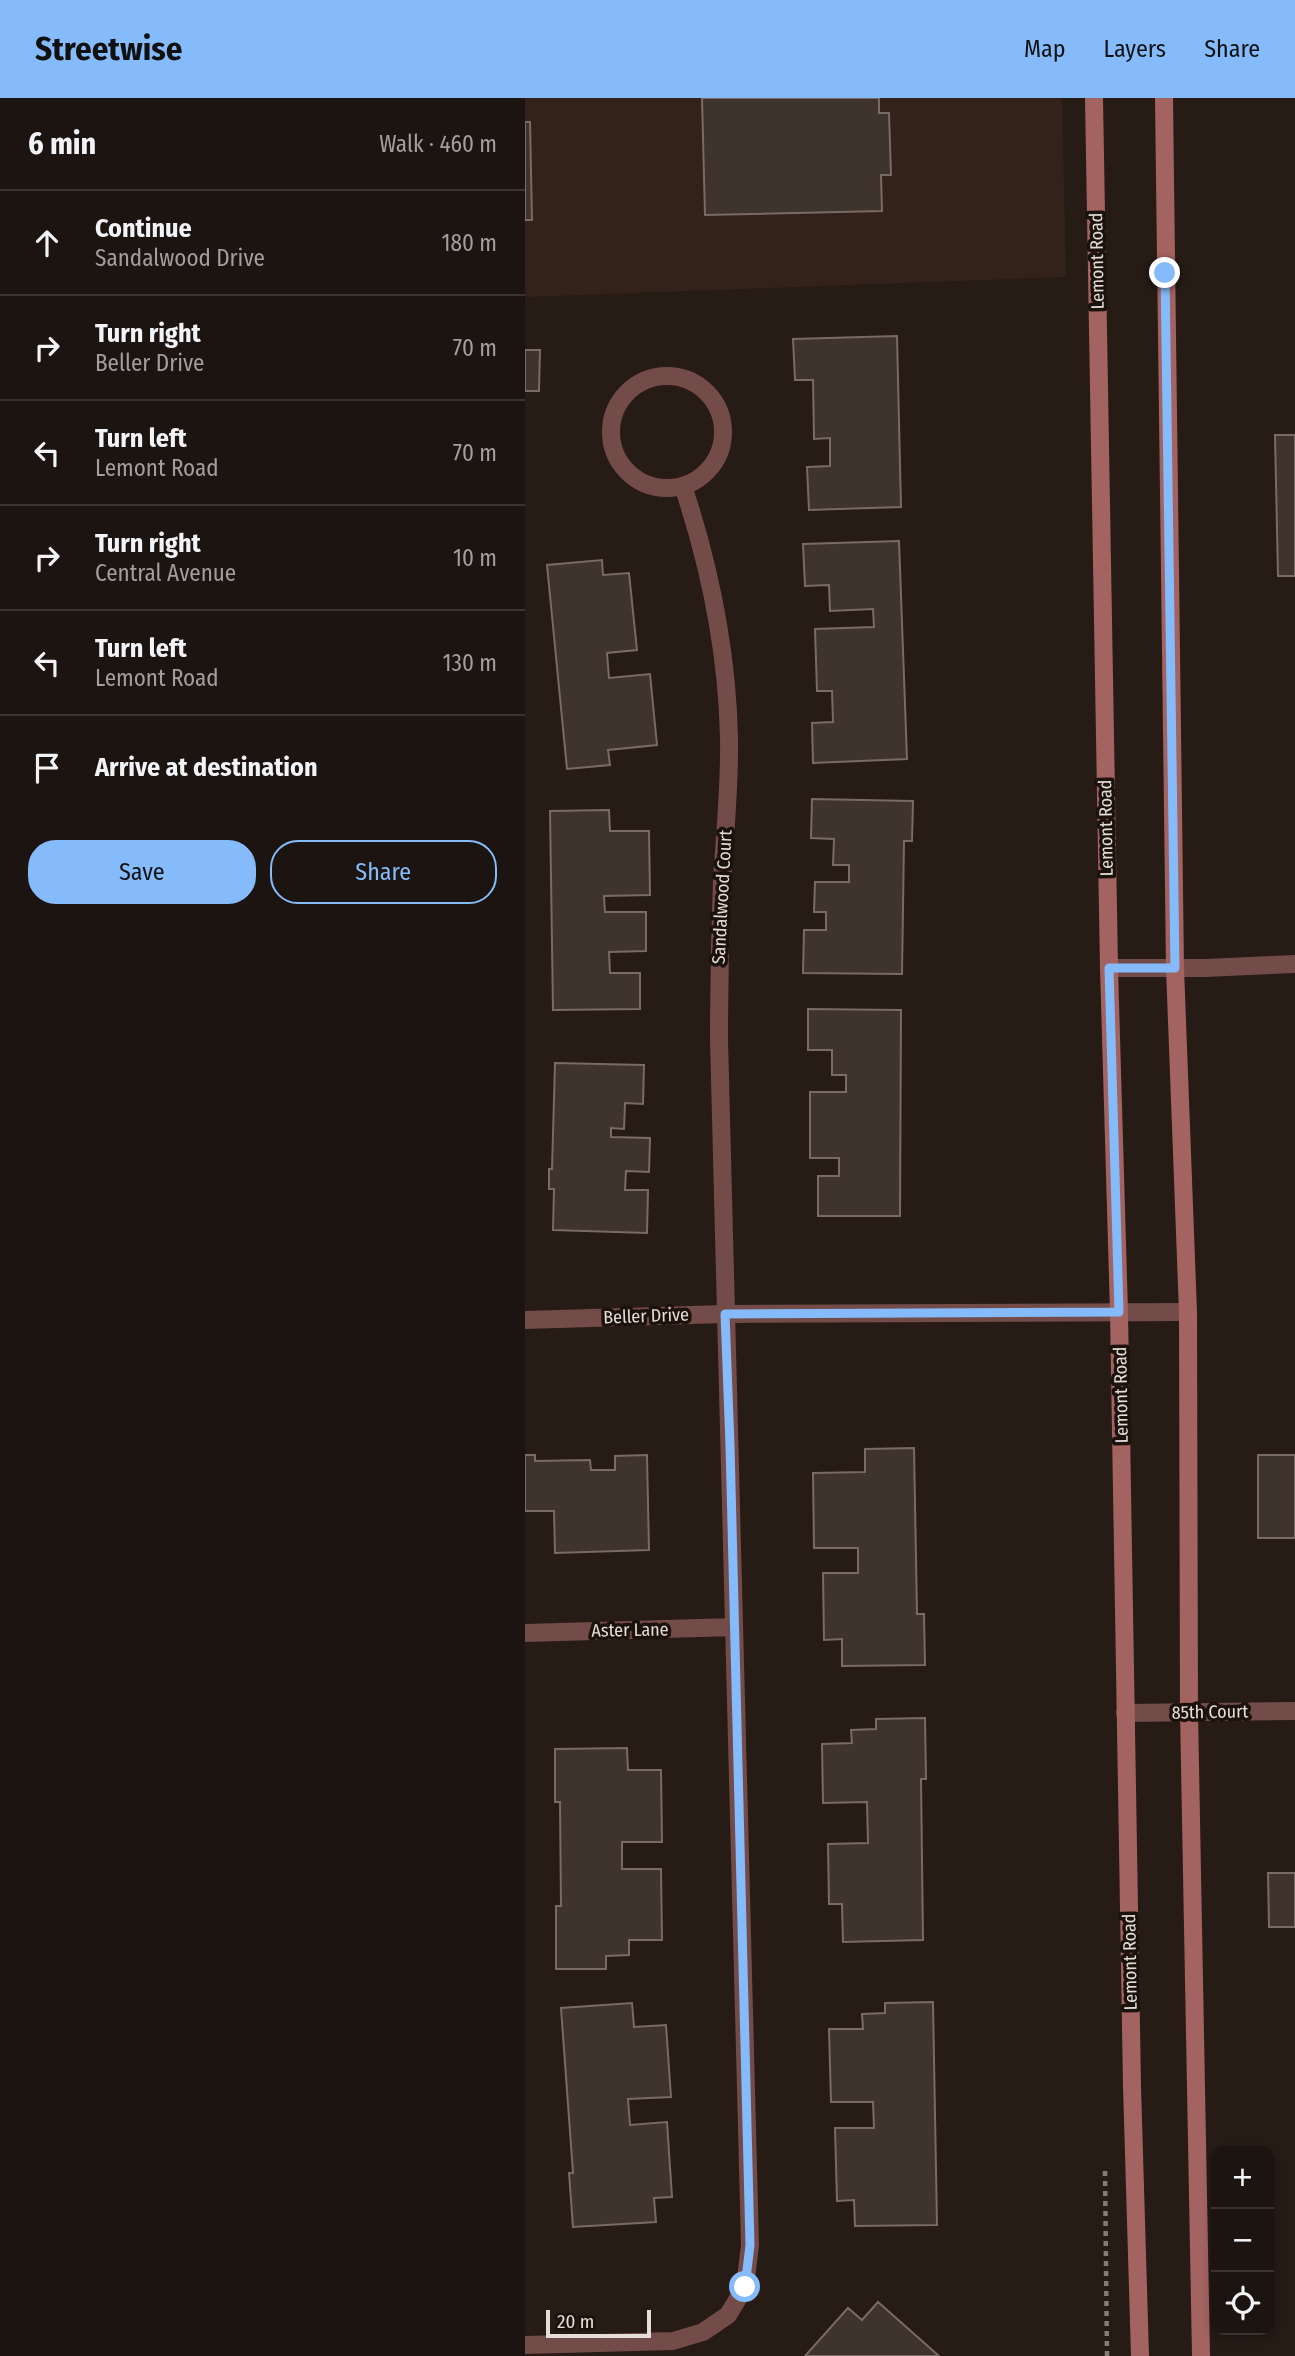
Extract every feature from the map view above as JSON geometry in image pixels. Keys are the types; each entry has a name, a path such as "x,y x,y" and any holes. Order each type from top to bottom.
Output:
{"main road":[{"name":"Lemont Road","path":"1094,98 1109,968 1119,1312 1140,2356"},
{"path":"1164,98 1175,968 1188,1312 1189,1712 1201,2356"}],"street":[{"path":"666,375 684,377 713,398 721,414 724,432 720,450 712,466 699,478 683,486 665,488 646,484 629,474 617,459 611,441 611,421 617,403 630,388 647,379 666,375"},
{"name":"Sandalwood Court","path":"525,2345 673,2341 703,2332 728,2315 745,2287 750,2245 725,1314 719,965 729,727 726,681 714,598 701,541 683,486"},
{"path":"1109,968 1295,964"},
{"name":"Beller Drive","path":"525,1320 725,1314 1188,1312"},
{"name":"Aster Lane","path":"525,1633 734,1627"},
{"name":"85th Court","path":"1125,1713 1295,1711"}],"shaded area":[{"path":"525,98 1062,98 1066,277 525,297"}],"building":[{"path":"702,98 879,98 879,113 889,113 891,175 881,175 882,211 705,215"},
{"path":"525,122 530,122 532,220 525,220"},
{"path":"897,336 901,507 809,510 807,467 830,466 830,438 814,439 813,380 795,380 793,339"},
{"path":"525,350 540,350 539,391 525,391"},
{"path":"1275,435 1295,435 1295,576 1278,576"},
{"path":"899,541 907,759 813,763 812,723 833,722 832,691 817,691 815,629 874,627 873,609 830,611 829,585 805,586 803,544"},
{"path":"602,560 603,575 629,573 637,650 607,653 609,678 650,674 657,745 608,750 610,765 567,769 547,565"},
{"path":"812,799 913,801 912,841 904,841 902,974 803,973 804,930 826,930 826,912 814,912 815,882 849,882 849,865 833,865 834,839 811,838"},
{"path":"609,810 610,831 649,831 650,895 604,896 605,912 646,912 646,951 609,952 610,973 640,973 640,1009 553,1010 550,811"},
{"path":"808,1009 901,1010 900,1216 818,1216 818,1176 839,1176 839,1158 810,1158 810,1092 846,1092 846,1075 832,1075 832,1050 808,1050"},
{"path":"555,1063 644,1065 643,1104 625,1103 624,1129 611,1128 611,1137 650,1138 649,1172 626,1171 625,1190 648,1190 647,1233 553,1230 554,1189 549,1189 549,1169 552,1169"},
{"path":"914,1448 917,1614 924,1614 925,1665 842,1666 842,1639 824,1640 823,1573 858,1573 858,1548 814,1548 813,1473 865,1472 865,1449"},
{"path":"525,1455 535,1455 535,1461 590,1460 591,1470 615,1470 615,1456 647,1455 649,1550 555,1553 554,1511 525,1511"},
{"path":"1258,1455 1295,1455 1295,1538 1258,1538"},
{"path":"925,1718 926,1779 921,1779 923,1940 843,1942 842,1904 829,1904 828,1844 868,1843 867,1802 823,1803 822,1744 852,1743 851,1730 876,1729 876,1719"},
{"path":"627,1748 628,1770 661,1770 662,1842 622,1842 622,1869 661,1869 662,1940 629,1940 629,1955 606,1956 606,1969 556,1969 556,1906 561,1906 560,1802 555,1802 555,1749"},
{"path":"1268,1873 1295,1873 1295,1927 1269,1927"},
{"path":"933,2002 937,2225 855,2226 854,2200 837,2201 835,2128 874,2128 873,2102 831,2102 829,2029 863,2029 862,2014 885,2013 885,2003"},
{"path":"632,2003 634,2027 666,2025 671,2097 628,2099 630,2125 667,2122 672,2197 654,2198 656,2222 573,2227 569,2173 573,2173 561,2008"},
{"path":"878,2302 939,2356 805,2356 848,2308 862,2320"}],"route":[{"path":"745,2287 750,2245 725,1314 1119,1312 1109,968 1175,968 1165,273"}]}
